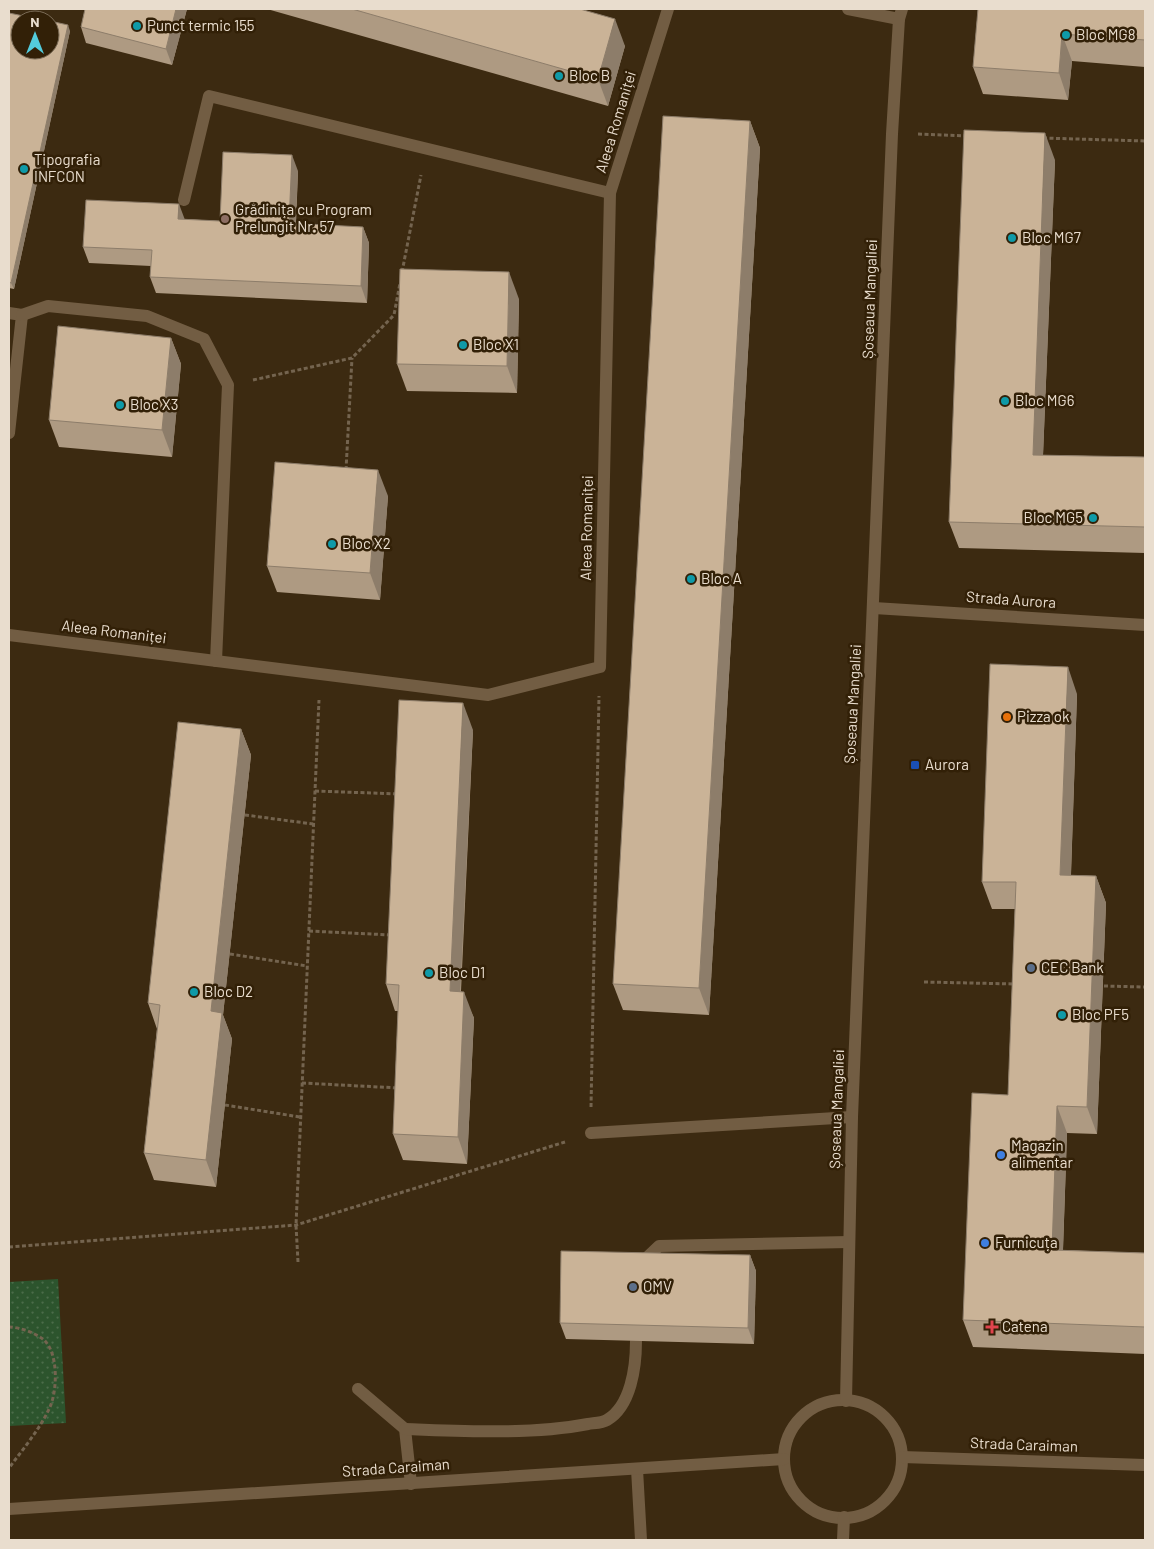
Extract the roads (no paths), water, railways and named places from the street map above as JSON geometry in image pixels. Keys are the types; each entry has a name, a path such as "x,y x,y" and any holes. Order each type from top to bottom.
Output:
{"street":[{"name":"Aleea Romaniței","path":"9,635 488,695 600,667 610,194 668,9"},
{"path":"848,9 900,14"},
{"name":"Șoseaua Mangaliei","path":"846,1401 852,1117 892,134 900,14"},
{"path":"184,200 209,96 610,194"},
{"path":"9,433 15,314 48,306 146,316 204,339 228,385 216,661"},
{"name":"Strada Aurora","path":"874,608 1145,626"},
{"path":"591,1133 852,1117"},
{"path":"637,1269 659,1246 849,1242"},
{"path":"358,1389 405,1429 460,1431 520,1430 571,1427 606,1421 623,1405 636,1356 636,1341"},
{"path":"835,1400 855,1401 873,1408 888,1421 898,1438 902,1458 899,1477 890,1494 876,1508 858,1516 838,1518 819,1513 803,1503 791,1488 784,1470 784,1451 790,1432 801,1417 816,1406 835,1400"},
{"path":"405,1429 411,1484"},
{"name":"Strada Caraiman","path":"902,1458 1145,1465"},
{"name":"Strada Caraiman","path":"9,1509 784,1459"},
{"path":"637,1469 641,1540"},
{"path":"843,1540 844,1517"}],"place":[{"name":"Punct termic 155","path":"137,26"},
{"name":"Bloc MG8","path":"1066,35"},
{"name":"Bloc B","path":"559,76"},
{"name":"Tipografia INFCON","path":"24,169"},
{"name":"Grădinița cu Program Prelungit Nr. 57","path":"225,219"},
{"name":"Bloc MG7","path":"1012,238"},
{"name":"Bloc X1","path":"463,345"},
{"name":"Bloc MG6","path":"1005,401"},
{"name":"Bloc X3","path":"120,405"},
{"name":"Bloc MG5","path":"1093,518"},
{"name":"Bloc X2","path":"332,544"},
{"name":"Bloc A","path":"691,579"},
{"name":"Pizza ok","path":"1007,717"},
{"name":"Aurora","path":"915,765"},
{"name":"CEC Bank","path":"1031,968"},
{"name":"Bloc D1","path":"429,973"},
{"name":"Bloc D2","path":"194,992"},
{"name":"Bloc PF5","path":"1062,1015"},
{"name":"Magazin alimentar","path":"1001,1155"},
{"name":"Furnicuța","path":"985,1243"},
{"name":"OMV","path":"633,1287"},
{"name":"Catena","path":"992,1327"}]}
